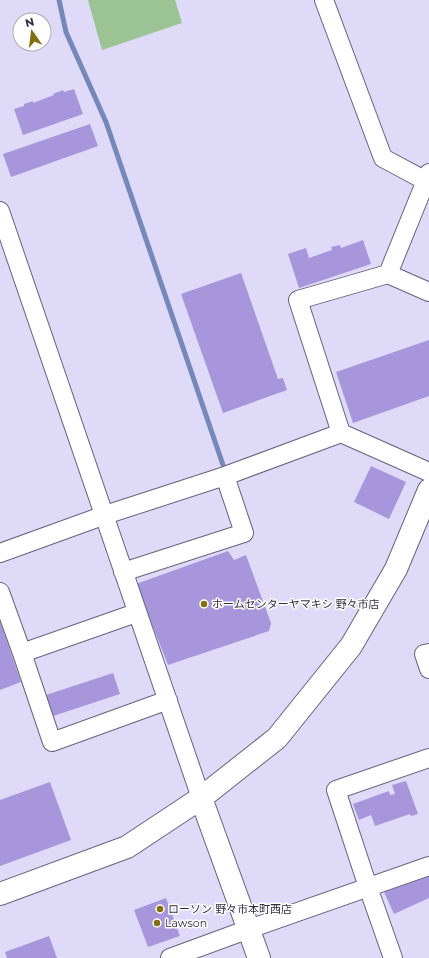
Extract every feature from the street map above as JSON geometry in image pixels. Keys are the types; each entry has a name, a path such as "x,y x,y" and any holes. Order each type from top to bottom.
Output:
{"street":[{"path":"324,0 383,158 428,177 388,274"},
{"path":"0,212 105,515 136,613 259,958"},
{"path":"341,433 298,300 388,274 429,292"},
{"path":"0,553 105,515 225,476 341,433 429,472"},
{"path":"123,572 244,533 225,476"},
{"path":"0,894 127,848 202,798 277,738 351,646 396,569 429,490"},
{"path":"0,592 52,742 168,700"},
{"path":"22,653 136,613"},
{"path":"429,653 424,654 429,669"},
{"path":"393,958 336,790 429,758"},
{"path":"170,958 429,866"}],"green space":[{"path":"88,0 175,0 182,23 102,50"}],"building":[{"path":"74,89 83,114 23,135 14,109 24,106 24,104 33,101 33,103 54,95 53,94 63,90 64,92"},
{"path":"90,124 98,146 11,177 3,154"},
{"path":"363,240 371,264 299,288 288,254 306,248 309,258 332,250 331,247 340,245 341,248"},
{"path":"241,273 278,379 283,378 287,390 223,413 181,294"},
{"path":"429,340 429,396 353,423 336,372"},
{"path":"371,466 406,482 389,519 354,502"},
{"name":"ホームセンターヤマキシ 野々市店","path":"228,551 234,560 246,555 271,623 269,631 168,665 136,584"},
{"path":"0,621 21,682 0,690"},
{"path":"113,673 120,694 50,717 43,696"},
{"path":"406,781 418,814 411,816 410,814 375,826 371,815 359,820 353,804 389,791 390,795 395,794 392,785"},
{"path":"50,782 71,840 0,866 0,800"},
{"path":"429,876 429,898 394,914 384,892"},
{"name":"Lawson","path":"166,898 180,936 148,947 134,910"},
{"path":"49,936 57,958 7,958 5,952"}],"waterway":[{"path":"59,0 66,32 106,122 223,465"}],"place":[{"name":"ホームセンターヤマキシ 野々市店","path":"204,604"},
{"name":"ローソン 野々市本町西店","path":"160,909"},
{"name":"Lawson","path":"157,923"}]}
